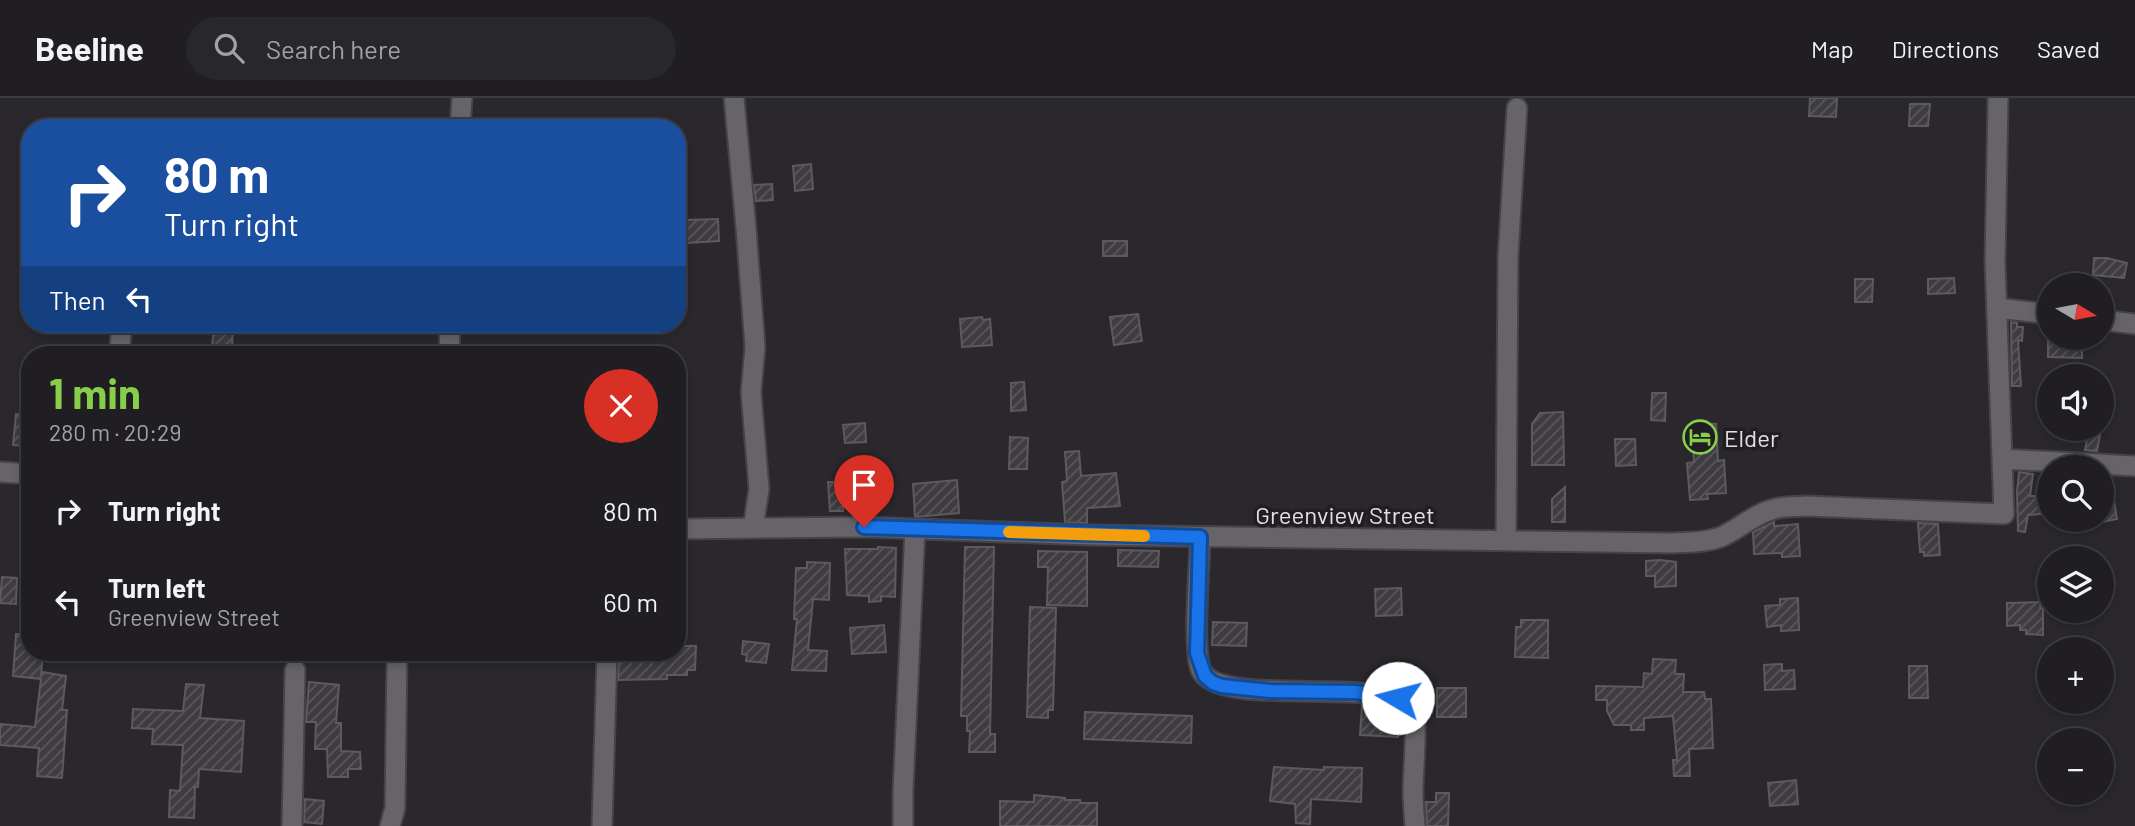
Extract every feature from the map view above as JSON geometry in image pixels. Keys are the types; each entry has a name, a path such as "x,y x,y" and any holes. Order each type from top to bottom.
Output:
{"street":[{"path":"461,119 462,98"},
{"path":"734,98 755,347 751,392 759,489 752,528"},
{"path":"1998,98 1997,308 2002,459 2135,466"},
{"path":"1506,540 1508,256 1517,108"},
{"path":"1997,308 2037,313"},
{"path":"2114,321 2135,324"},
{"name":"Greenview Street","path":"686,529 915,529 1200,537 1704,542 1721,537 1773,509 1806,506 2004,514 2002,459"},
{"path":"0,472 21,473"},
{"path":"903,826 915,529"},
{"path":"1200,537 1197,653 1205,676 1222,686 1270,691 1355,692 1398,698 1407,702 1415,713 1415,826"},
{"path":"390,826 395,808 397,661"},
{"path":"602,826 607,661"},
{"path":"292,826 295,670"}],"building":[{"path":"1810,98 1837,98 1836,117 1809,116"},
{"path":"1910,104 1930,104 1928,126 1909,126"},
{"path":"811,164 813,189 795,191 793,166"},
{"path":"772,184 773,200 756,201 754,185"},
{"path":"718,219 719,241 687,243 686,220"},
{"path":"1103,241 1127,241 1127,256 1103,256"},
{"path":"2094,258 2127,263 2124,278 2114,277 2114,273 2093,273"},
{"path":"1954,278 1955,293 1928,294 1928,279"},
{"path":"1855,279 1873,279 1872,302 1855,302"},
{"path":"1138,314 1142,341 1114,345 1110,317"},
{"path":"982,317 983,320 990,319 992,345 962,347 960,319"},
{"path":"2011,322 2017,323 2017,327 2023,327 2022,341 2018,340 2021,386 2012,386"},
{"path":"213,333 233,333 232,346 212,346"},
{"path":"2048,350 2082,350 2082,358 2048,357"},
{"path":"1024,382 1026,410 1011,411 1011,383"},
{"path":"1652,393 1666,393 1665,421 1651,420"},
{"path":"1563,412 1564,465 1532,465 1532,424 1540,413"},
{"path":"16,414 21,415 21,445 13,445"},
{"path":"865,423 866,442 845,443 843,425"},
{"path":"1692,423 1716,424 1718,461 1724,460 1726,493 1707,494 1708,499 1690,500 1687,463 1694,462"},
{"path":"1010,437 1028,438 1027,469 1009,469"},
{"path":"1615,439 1635,439 1636,465 1616,466"},
{"path":"2087,441 2099,441 2097,451 2085,450"},
{"path":"1079,451 1081,476 1116,473 1120,506 1087,508 1087,523 1065,522 1062,482 1067,481 1065,452"},
{"path":"850,466 873,467 871,508 843,506 843,511 830,511 828,482 849,482"},
{"path":"2019,472 2033,474 2030,496 2037,496 2037,514 2028,515 2025,532 2018,531"},
{"path":"957,480 959,513 915,517 913,484"},
{"path":"1565,487 1565,522 1552,522 1552,499"},
{"path":"1774,522 1774,526 1798,524 1800,556 1782,557 1782,553 1754,554 1753,532"},
{"path":"1918,523 1938,524 1940,555 1924,556 1924,552 1920,552"},
{"path":"965,547 994,547 990,734 995,734 995,752 969,752 970,731 967,731 967,716 961,716"},
{"path":"896,548 895,597 881,596 881,601 869,602 869,596 847,595 845,549"},
{"path":"1118,550 1159,551 1158,567 1118,566"},
{"path":"1038,551 1087,552 1087,606 1047,605 1048,567 1038,567"},
{"path":"1646,561 1676,562 1676,586 1655,587 1655,576 1646,576"},
{"path":"807,562 830,563 829,600 813,599 808,650 827,651 826,671 792,670 797,619 794,619 796,568 807,568"},
{"path":"2,577 17,578 16,604 0,603"},
{"path":"1401,588 1402,615 1376,616 1375,589"},
{"path":"1798,598 1799,630 1781,631 1781,625 1767,627 1765,606 1780,605 1780,599"},
{"path":"2037,602 2037,623 2043,623 2043,635 2026,634 2026,630 2020,630 2020,625 2007,626 2007,603"},
{"path":"1030,607 1056,608 1053,710 1048,710 1048,718 1027,717"},
{"path":"1521,620 1548,620 1548,658 1515,657 1516,627 1521,627"},
{"path":"1213,622 1247,623 1246,646 1212,645"},
{"path":"884,625 886,652 852,654 850,628"},
{"path":"16,634 21,634 21,661 42,661 41,675 42,672 66,676 62,710 67,710 62,778 37,776 39,748 0,745 0,724 35,727 41,679 13,676"},
{"path":"743,641 769,644 766,663 746,661 747,655 742,654"},
{"path":"686,646 696,646 695,670 687,670 687,675 667,675 667,679 618,680 619,661 686,661"},
{"path":"1653,659 1676,660 1675,674 1684,674 1683,692 1704,692 1705,699 1711,699 1713,748 1689,749 1690,776 1674,776 1673,760 1677,760 1673,716 1644,718 1644,730 1631,730 1631,725 1614,725 1607,711 1607,700 1596,700 1596,686 1643,687 1644,673 1652,674"},
{"path":"1782,664 1782,671 1794,670 1795,689 1765,690 1764,665"},
{"path":"1909,666 1927,666 1928,698 1909,698"},
{"path":"309,682 339,685 336,723 341,723 341,751 360,752 361,769 348,769 348,777 328,777 327,749 315,749 316,722 306,722"},
{"path":"186,684 204,685 200,718 244,721 241,772 199,769 198,787 195,787 194,818 169,817 170,790 180,791 183,745 152,744 153,729 132,728 133,709 183,711"},
{"path":"1437,688 1466,688 1466,717 1437,717"},
{"path":"1362,705 1394,710 1399,714 1398,737 1360,735"},
{"path":"1085,712 1192,716 1191,743 1084,739"},
{"path":"1274,767 1324,770 1324,767 1362,768 1361,802 1311,799 1310,824 1296,823 1295,804 1270,801"},
{"path":"1796,780 1798,804 1770,806 1768,783"},
{"path":"1436,793 1449,793 1448,826 1427,826 1426,802 1436,802"},
{"path":"1034,795 1097,803 1097,826 1000,826 1000,801 1034,802"},
{"path":"305,799 324,801 322,824 304,822"}],"slow traffic":[{"path":"1009,532 1144,536"}],"place":[{"name":"Elder","path":"1700,437"}],"route":[{"path":"864,527 1200,537 1197,653 1200,668 1213,683 1270,691 1355,692 1398,698"}]}
